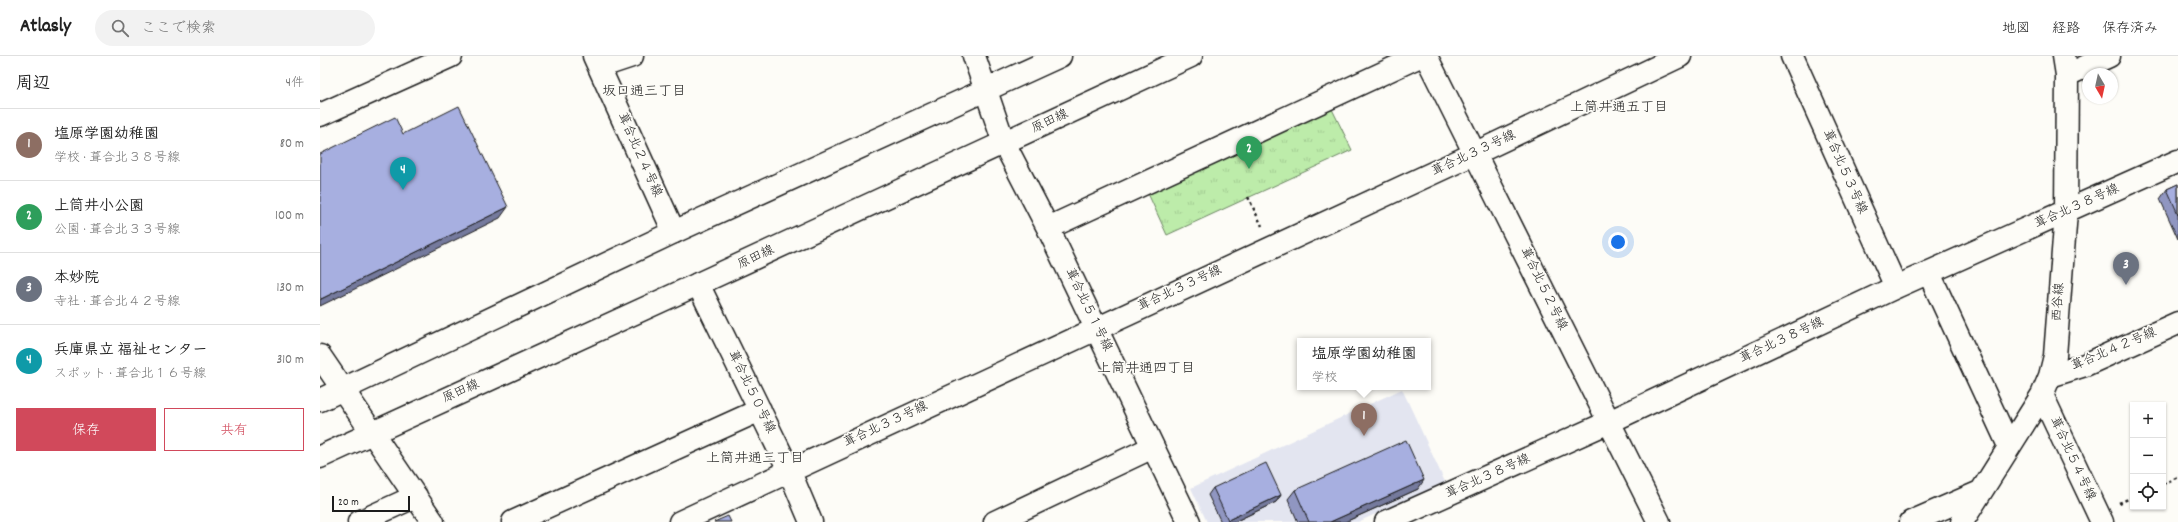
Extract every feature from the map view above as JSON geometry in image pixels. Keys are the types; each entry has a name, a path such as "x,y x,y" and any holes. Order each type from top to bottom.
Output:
{"street":[{"path":"320,115 451,56"},
{"path":"596,62 632,56"},
{"name":"葺合北５１号線","path":"974,56 1004,143 1048,228 1189,522"},
{"path":"320,400 674,232 1060,56"},
{"name":"原田線","path":"320,457 1191,56"},
{"path":"1048,228 1420,56"},
{"name":"葺合北５２号線","path":"1426,56 1476,153 1659,522"},
{"name":"葺合北３３号線","path":"680,522 789,470 1476,153 1680,56"},
{"name":"葺合北５３号線","path":"1792,56 1896,287"},
{"path":"2065,66 2109,56"},
{"name":"葺合北２４号線","path":"596,62 674,232"},
{"name":"西谷線","path":"1962,522 2046,386 2055,356 2066,212 2065,66"},
{"name":"葺合北３８号線","path":"1386,522 1609,422 1896,287 2178,161"},
{"path":"1929,273 2009,446"},
{"name":"葺合北５０号線","path":"698,284 789,470 811,522"},
{"name":"葺合北４２号線","path":"2046,386 2085,365 2178,323"},
{"path":"320,356 433,522"},
{"name":"葺合北５４号線","path":"2046,386 2102,522"},
{"path":"513,522 760,410"},
{"path":"995,522 1153,447"},
{"path":"1911,522 1980,492"},
{"path":"359,522 416,496"}],"path":[{"path":"1248,197 1272,247"},
{"path":"2166,483 2178,477"}],"shaded area":[{"path":"1400,390 1402,390 1445,482 1358,522 1207,522 1191,488"}],"green space":[{"path":"1330,105 1352,150 1167,235 1146,189"}],"building":[{"path":"459,106 508,207 321,299 320,154 395,117 403,134"},
{"path":"2178,184 2178,214 2167,189"},
{"path":"1406,440 1424,480 1330,522 1309,522 1295,490"},
{"path":"1266,463 1281,495 1228,520 1213,488"},
{"path":"728,516 731,522 714,522"}],"place":[{"name":"上筒井小公園","path":"1249,169"},
{"name":"兵庫県立 福祉センター","path":"403,190"},
{"name":"本妙院","path":"2126,285"},
{"name":"塩原学園幼稚園","path":"1364,436"}],"district":[{"name":"坂口通三丁目","path":"644,92"},
{"name":"上筒井通五丁目","path":"1619,108"},
{"name":"上筒井通四丁目","path":"1146,369"},
{"name":"上筒井通三丁目","path":"755,459"}]}
